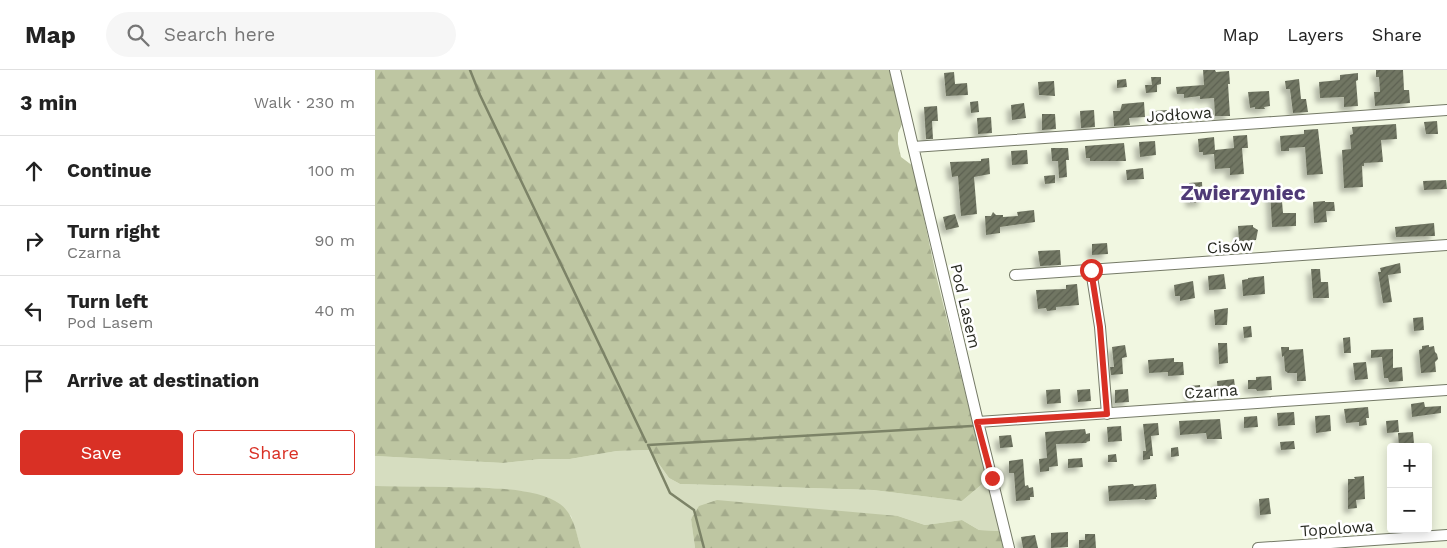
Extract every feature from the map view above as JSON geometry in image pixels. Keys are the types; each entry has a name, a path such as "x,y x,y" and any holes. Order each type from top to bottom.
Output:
{"street":[{"name":"Pod Lasem","path":"895,70 977,422 1009,548"},
{"name":"Jodłowa","path":"913,148 1447,110"},
{"name":"Cisów","path":"1015,275 1447,245"},
{"path":"1091,270 1100,327 1107,414"},
{"name":"Czarna","path":"977,422 1447,390"},
{"name":"Topolowa","path":"1258,548 1447,535"}],"green space":[{"path":"375,70 890,70 902,124 898,133 901,157 913,166 936,275 987,480 962,501 873,490 680,484 669,478 649,450 617,451 570,459 541,459 503,463 375,456"},
{"path":"649,450 669,478 680,484 873,490 962,501 987,480 1000,531 979,530 962,520 925,525 898,516 691,518 695,548 581,548 571,516 526,492 492,488 375,486 375,456 503,463 541,459 570,459 617,451"},
{"path":"375,486 490,488 536,494 549,498 565,508 574,524 581,548 375,548"},
{"path":"717,500 898,516 925,525 962,520 979,530 1000,531 1004,548 695,548 691,519 699,506"}],"building":[{"path":"1203,70 1229,71 1230,116 1215,116 1214,98 1200,99 1200,96 1184,98 1184,94 1177,94 1176,87 1204,85"},
{"path":"1376,70 1403,70 1404,90 1409,90 1410,103 1375,106 1374,92 1380,92 1379,77 1376,77"},
{"path":"954,72 955,84 967,83 968,95 946,96 944,73"},
{"path":"1358,73 1358,80 1356,81 1358,106 1344,107 1344,97 1320,98 1319,82 1340,80 1340,75"},
{"path":"1151,77 1161,77 1161,84 1157,85 1157,92 1146,93 1145,85 1152,85"},
{"path":"1126,79 1127,87 1117,88 1117,80"},
{"path":"1299,79 1301,99 1306,99 1308,112 1293,113 1290,89 1286,89 1285,81"},
{"path":"1054,81 1055,96 1039,95 1038,82"},
{"path":"1269,91 1270,106 1264,107 1265,109 1250,108 1248,92"},
{"path":"978,101 979,112 971,113 970,102"},
{"path":"1144,102 1145,117 1129,118 1130,125 1114,126 1113,111 1120,111 1122,104"},
{"path":"1024,103 1026,118 1012,120 1011,105"},
{"path":"937,106 938,121 932,121 933,139 926,139 924,107"},
{"path":"1094,110 1095,127 1081,128 1080,111"},
{"path":"1167,110 1168,122 1155,123 1154,111"},
{"path":"1042,114 1055,114 1056,129 1042,130"},
{"path":"991,117 992,133 978,134 977,118"},
{"path":"1437,121 1438,134 1426,134 1424,122"},
{"path":"1396,124 1397,139 1381,140 1383,162 1364,163 1364,166 1362,166 1363,187 1344,188 1342,150 1351,149 1350,135 1353,134 1352,127"},
{"path":"1318,129 1323,174 1307,175 1305,147 1289,148 1289,151 1281,151 1280,136 1304,134 1304,130"},
{"path":"1247,135 1248,148 1242,148 1244,174 1230,175 1230,168 1215,169 1214,154 1203,155 1203,152 1199,152 1198,139 1214,137 1215,150 1234,148 1233,136"},
{"path":"1155,141 1156,155 1140,157 1139,142"},
{"path":"1124,143 1126,161 1090,161 1090,158 1086,158 1085,146"},
{"path":"1051,148 1068,148 1069,160 1066,160 1067,177 1059,178 1058,161 1052,161"},
{"path":"1027,150 1028,164 1012,165 1011,151"},
{"path":"989,158 990,174 974,177 977,214 961,216 958,176 952,177 950,162 981,161 981,159"},
{"path":"1143,168 1144,179 1127,180 1126,170"},
{"path":"1055,175 1055,183 1045,184 1044,176"},
{"path":"1446,180 1447,189 1424,190 1423,181"},
{"path":"1202,182 1203,202 1190,203 1189,183"},
{"path":"1270,190 1281,190 1283,213 1296,213 1296,226 1272,227"},
{"path":"1313,202 1334,202 1335,211 1326,211 1327,222 1314,223"},
{"path":"1034,210 1035,222 1000,227 1000,233 986,235 985,216 991,216 993,212 996,215 1003,215 1003,217 1018,216 1017,212"},
{"path":"955,214 959,227 946,230 943,217"},
{"path":"1434,223 1435,236 1396,237 1395,227"},
{"path":"1253,225 1258,230 1256,240 1239,242 1238,226"},
{"path":"1107,243 1108,254 1092,255 1092,244"},
{"path":"1060,250 1061,265 1040,266 1038,251"},
{"path":"1400,263 1401,273 1388,275 1392,302 1383,303 1378,272 1381,272 1380,268"},
{"path":"1311,269 1320,269 1321,282 1328,282 1329,298 1313,298"},
{"path":"1224,274 1226,289 1209,290 1208,276"},
{"path":"1264,276 1265,294 1243,296 1242,280"},
{"path":"1193,281 1195,298 1180,301 1180,296 1175,296 1174,285"},
{"path":"1077,284 1079,305 1056,307 1056,310 1047,311 1046,308 1038,309 1036,290 1066,289 1066,285"},
{"path":"1228,308 1227,325 1215,325 1214,310"},
{"path":"1423,317 1424,330 1414,331 1413,318"},
{"path":"1251,326 1252,337 1244,338 1243,327"},
{"path":"1350,337 1351,353 1344,353 1343,338"},
{"path":"1218,343 1227,343 1228,363 1219,364"},
{"path":"1125,345 1127,357 1122,358 1123,374 1111,375 1110,367 1114,367 1112,347"},
{"path":"1429,345 1429,347 1434,346 1437,354 1438,359 1435,362 1436,372 1421,373 1419,350 1422,349 1422,346"},
{"path":"1281,347 1289,347 1289,350 1303,349 1306,381 1297,381 1297,373 1285,371"},
{"path":"1393,349 1393,368 1402,367 1403,381 1389,382 1388,378 1384,378 1382,357 1371,358 1371,350"},
{"path":"1174,358 1174,362 1183,362 1184,375 1168,376 1168,372 1149,373 1148,360"},
{"path":"1366,362 1368,379 1355,380 1353,363"},
{"path":"1271,376 1272,390 1257,391 1256,389 1248,389 1248,380 1256,380 1256,377"},
{"path":"1234,379 1235,387 1230,388 1231,393 1218,394 1217,381"},
{"path":"1200,385 1201,398 1190,399 1189,386"},
{"path":"1060,389 1061,403 1047,404 1046,390"},
{"path":"1090,389 1091,401 1078,402 1077,390"},
{"path":"1128,389 1129,402 1115,403 1115,390"},
{"path":"1424,402 1425,407 1441,406 1441,413 1412,417 1411,404"},
{"path":"1368,407 1369,418 1366,418 1367,425 1359,426 1359,422 1346,423 1344,409"},
{"path":"1294,412 1295,425 1278,426 1277,413"},
{"path":"1330,415 1331,431 1316,433 1315,416"},
{"path":"1257,416 1258,427 1244,428 1244,417"},
{"path":"1220,419 1222,439 1207,439 1206,433 1180,435 1179,421"},
{"path":"1398,420 1399,432 1387,433 1386,421"},
{"path":"1158,423 1159,435 1151,436 1153,456 1150,456 1150,459 1143,460 1143,451 1146,451 1143,424"},
{"path":"1121,426 1122,441 1108,442 1107,427"},
{"path":"1085,429 1086,434 1090,433 1090,441 1087,443 1056,444 1058,466 1049,467 1049,471 1040,472 1039,459 1047,458 1045,432"},
{"path":"1413,432 1414,443 1399,443 1398,433"},
{"path":"1011,435 1013,447 1000,448 999,436"},
{"path":"1294,441 1295,449 1281,450 1280,442"},
{"path":"1178,447 1179,456 1171,457 1171,448"},
{"path":"1116,454 1117,462 1108,462 1108,455"},
{"path":"1082,458 1083,467 1068,468 1068,459"},
{"path":"1023,459 1025,486 1033,487 1034,497 1030,497 1030,500 1016,501 1014,473 1009,473 1009,461"},
{"path":"1364,476 1365,499 1356,500 1357,508 1348,509 1348,479"},
{"path":"1133,484 1134,486 1156,484 1156,499 1109,501 1108,486"},
{"path":"1269,498 1271,514 1260,515 1259,499"},
{"path":"1068,532 1068,547 1051,548 1051,533"},
{"path":"1085,534 1095,534 1096,548 1079,548 1079,540 1085,540"},
{"path":"1035,535 1038,548 1023,548 1021,537"}],"waterway":[{"path":"470,70 480,95 646,442"},
{"path":"704,548 694,510 670,493 648,445 972,426"}],"district":[{"name":"Zwierzyniec","path":"1243,193"}],"route":[{"path":"992,478 977,422 1107,414 1100,327 1091,270"}]}
